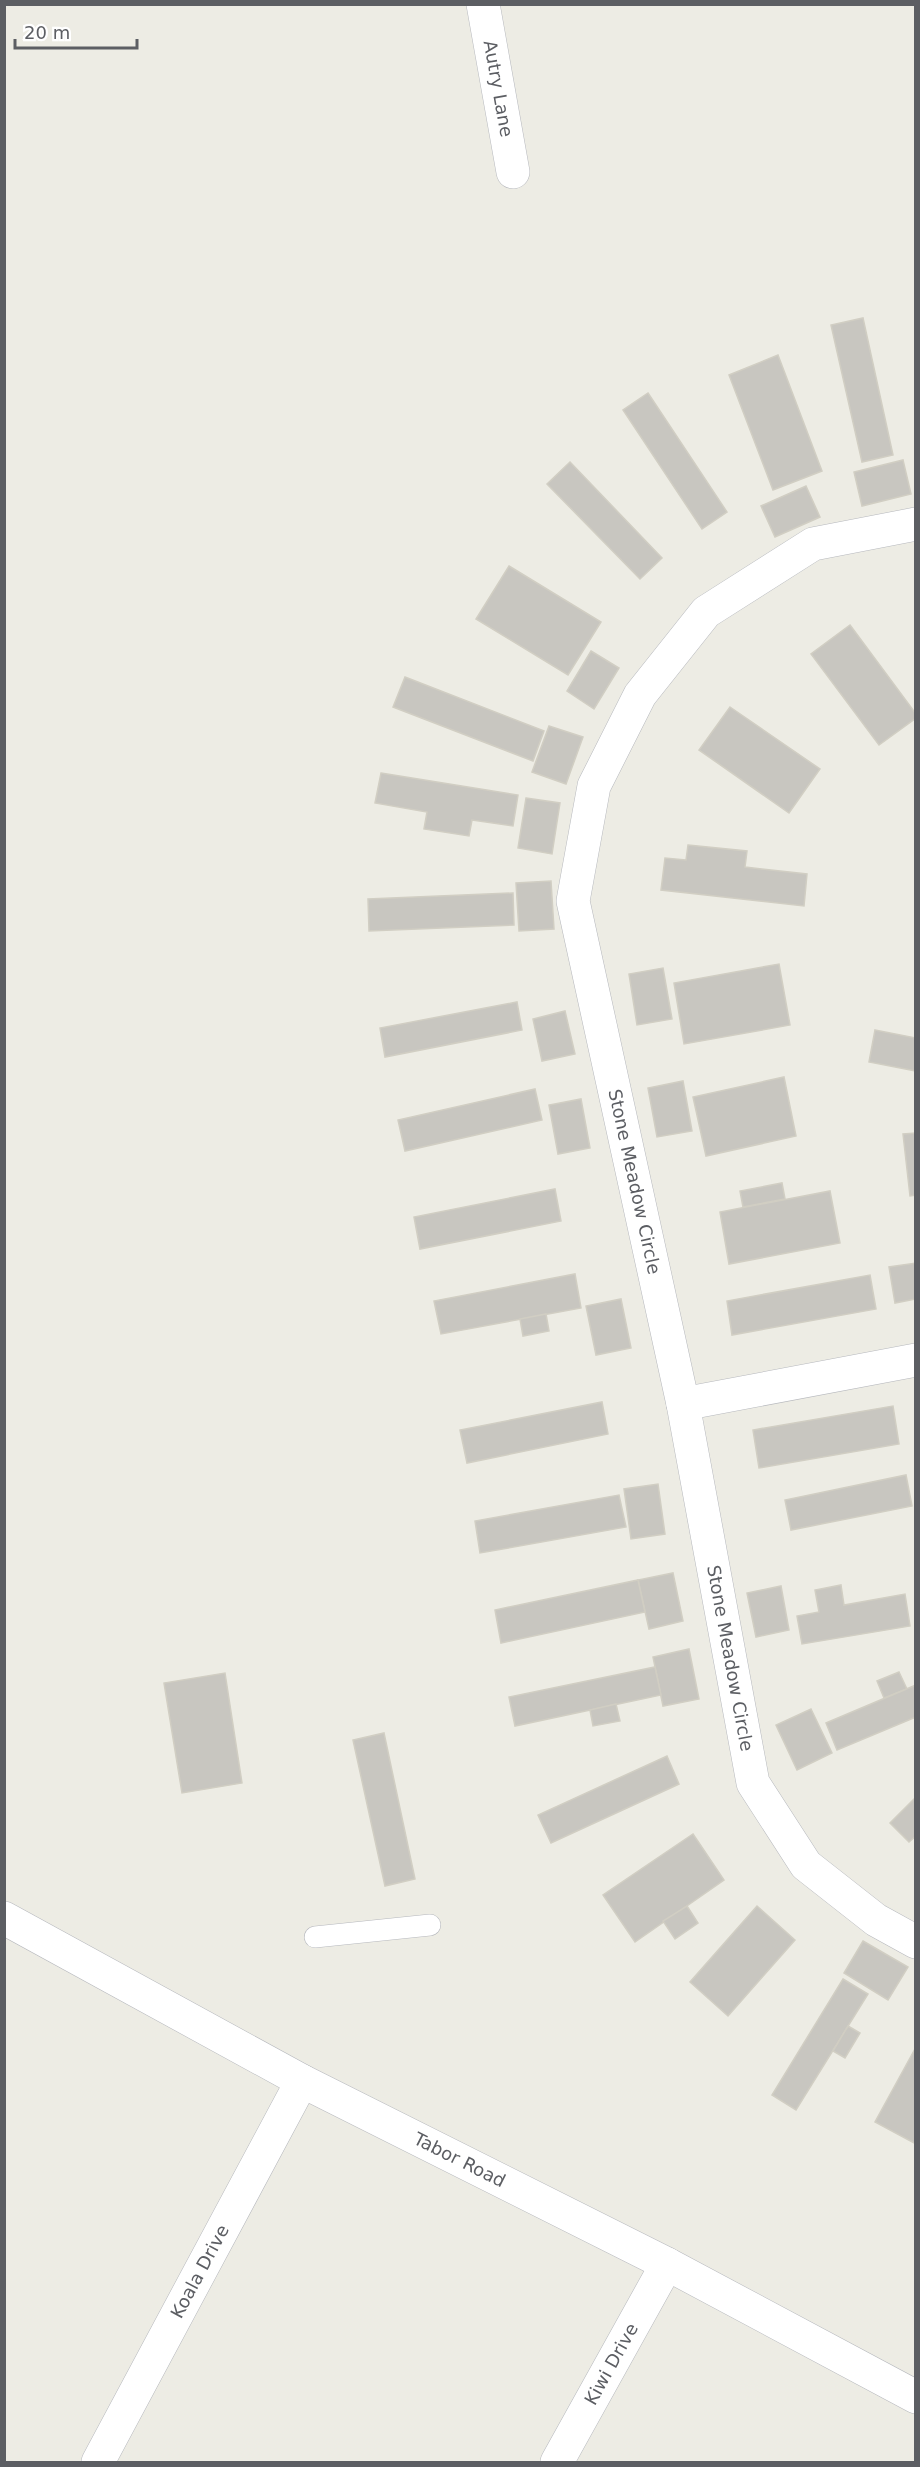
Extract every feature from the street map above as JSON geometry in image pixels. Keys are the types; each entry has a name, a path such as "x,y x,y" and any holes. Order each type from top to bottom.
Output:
{"street":[{"name":"Autry Lane","path":"483,4 513,172"},
{"name":"Stone Meadow Circle","path":"915,524 813,544 706,612 640,695 594,786 573,901 683,1404 753,1783 806,1865 876,1920 915,1942"},
{"path":"683,1404 915,1360"},
{"name":"Tabor Road","path":"4,1918 302,2081 667,2264 915,2397"},
{"name":"Koala Drive","path":"98,2463 302,2081"},
{"name":"Kiwi Drive","path":"557,2463 667,2264"}],"lane":[{"path":"315,1937 430,1924"}],"building":[{"path":"863,318 893,455 862,462 831,325"},
{"path":"778,355 822,471 773,490 729,375"},
{"path":"648,393 727,512 702,529 623,410"},
{"path":"903,460 911,494 862,506 854,472"},
{"path":"570,462 662,558 640,579 547,484"},
{"path":"806,486 820,517 775,537 761,506"},
{"path":"509,566 601,622 568,675 476,619"},
{"path":"850,625 916,714 916,718 879,745 811,654"},
{"path":"591,651 619,668 594,709 567,691"},
{"path":"405,677 544,731 533,761 393,707"},
{"path":"730,707 820,769 789,813 699,750"},
{"path":"549,726 583,737 566,784 532,772"},
{"path":"381,773 518,795 513,826 472,820 469,836 424,829 427,812 375,803"},
{"path":"526,798 560,803 552,854 518,848"},
{"path":"688,845 747,851 745,867 807,874 804,906 661,890 665,858 686,860"},
{"path":"551,881 554,929 519,931 516,883"},
{"path":"513,893 514,925 369,931 368,899"},
{"path":"779,964 790,1025 684,1044 674,983"},
{"path":"663,968 672,1019 637,1025 629,974"},
{"path":"517,1002 522,1030 385,1057 380,1028"},
{"path":"565,1011 575,1054 542,1061 533,1019"},
{"path":"875,1030 916,1038 916,1071 869,1062"},
{"path":"784,1077 796,1136 706,1156 693,1097"},
{"path":"683,1081 692,1131 657,1137 648,1088"},
{"path":"535,1089 542,1120 405,1151 398,1120"},
{"path":"581,1099 590,1148 558,1154 549,1105"},
{"path":"916,1133 916,1195 910,1196 903,1134"},
{"path":"782,1183 785,1199 743,1207 740,1191"},
{"path":"555,1189 561,1221 420,1249 414,1217"},
{"path":"830,1191 840,1243 729,1264 720,1212"},
{"path":"916,1263 916,1299 895,1303 889,1267"},
{"path":"575,1274 581,1308 441,1334 434,1301"},
{"path":"870,1275 876,1309 732,1335 727,1301"},
{"path":"621,1299 631,1348 596,1355 586,1306"},
{"path":"546,1314 549,1331 523,1336 520,1319"},
{"path":"602,1402 608,1434 467,1463 460,1430"},
{"path":"893,1406 899,1444 759,1468 753,1430"},
{"path":"906,1475 912,1506 791,1530 785,1500"},
{"path":"658,1484 665,1534 631,1539 624,1489"},
{"path":"619,1495 626,1527 480,1553 475,1521"},
{"path":"673,1573 683,1621 649,1629 638,1580"},
{"path":"638,1580 645,1612 501,1643 495,1610"},
{"path":"841,1585 844,1605 905,1594 910,1626 802,1644 797,1616 819,1612 815,1590"},
{"path":"781,1586 789,1630 756,1637 747,1593"},
{"path":"689,1649 699,1699 663,1706 653,1657"},
{"path":"655,1667 661,1695 515,1726 509,1697"},
{"path":"899,1672 907,1689 884,1698 877,1681"},
{"path":"225,1673 242,1783 182,1793 164,1683"},
{"path":"916,1685 916,1717 837,1750 826,1723"},
{"path":"616,1704 620,1721 593,1726 590,1710"},
{"path":"811,1709 832,1753 797,1770 776,1725"},
{"path":"384,1733 415,1879 385,1886 353,1740"},
{"path":"667,1756 679,1784 551,1843 538,1815"},
{"path":"916,1797 916,1836 909,1842 890,1823"},
{"path":"693,1834 724,1880 635,1942 603,1895"},
{"path":"687,1906 698,1923 675,1939 663,1921"},
{"path":"757,1906 795,1940 728,2016 690,1982"},
{"path":"863,1941 908,1967 888,2000 844,1973"},
{"path":"843,1979 868,1994 796,2110 772,2095"},
{"path":"848,2026 860,2033 845,2058 833,2051"},
{"path":"916,2047 916,2144 875,2122"}]}
